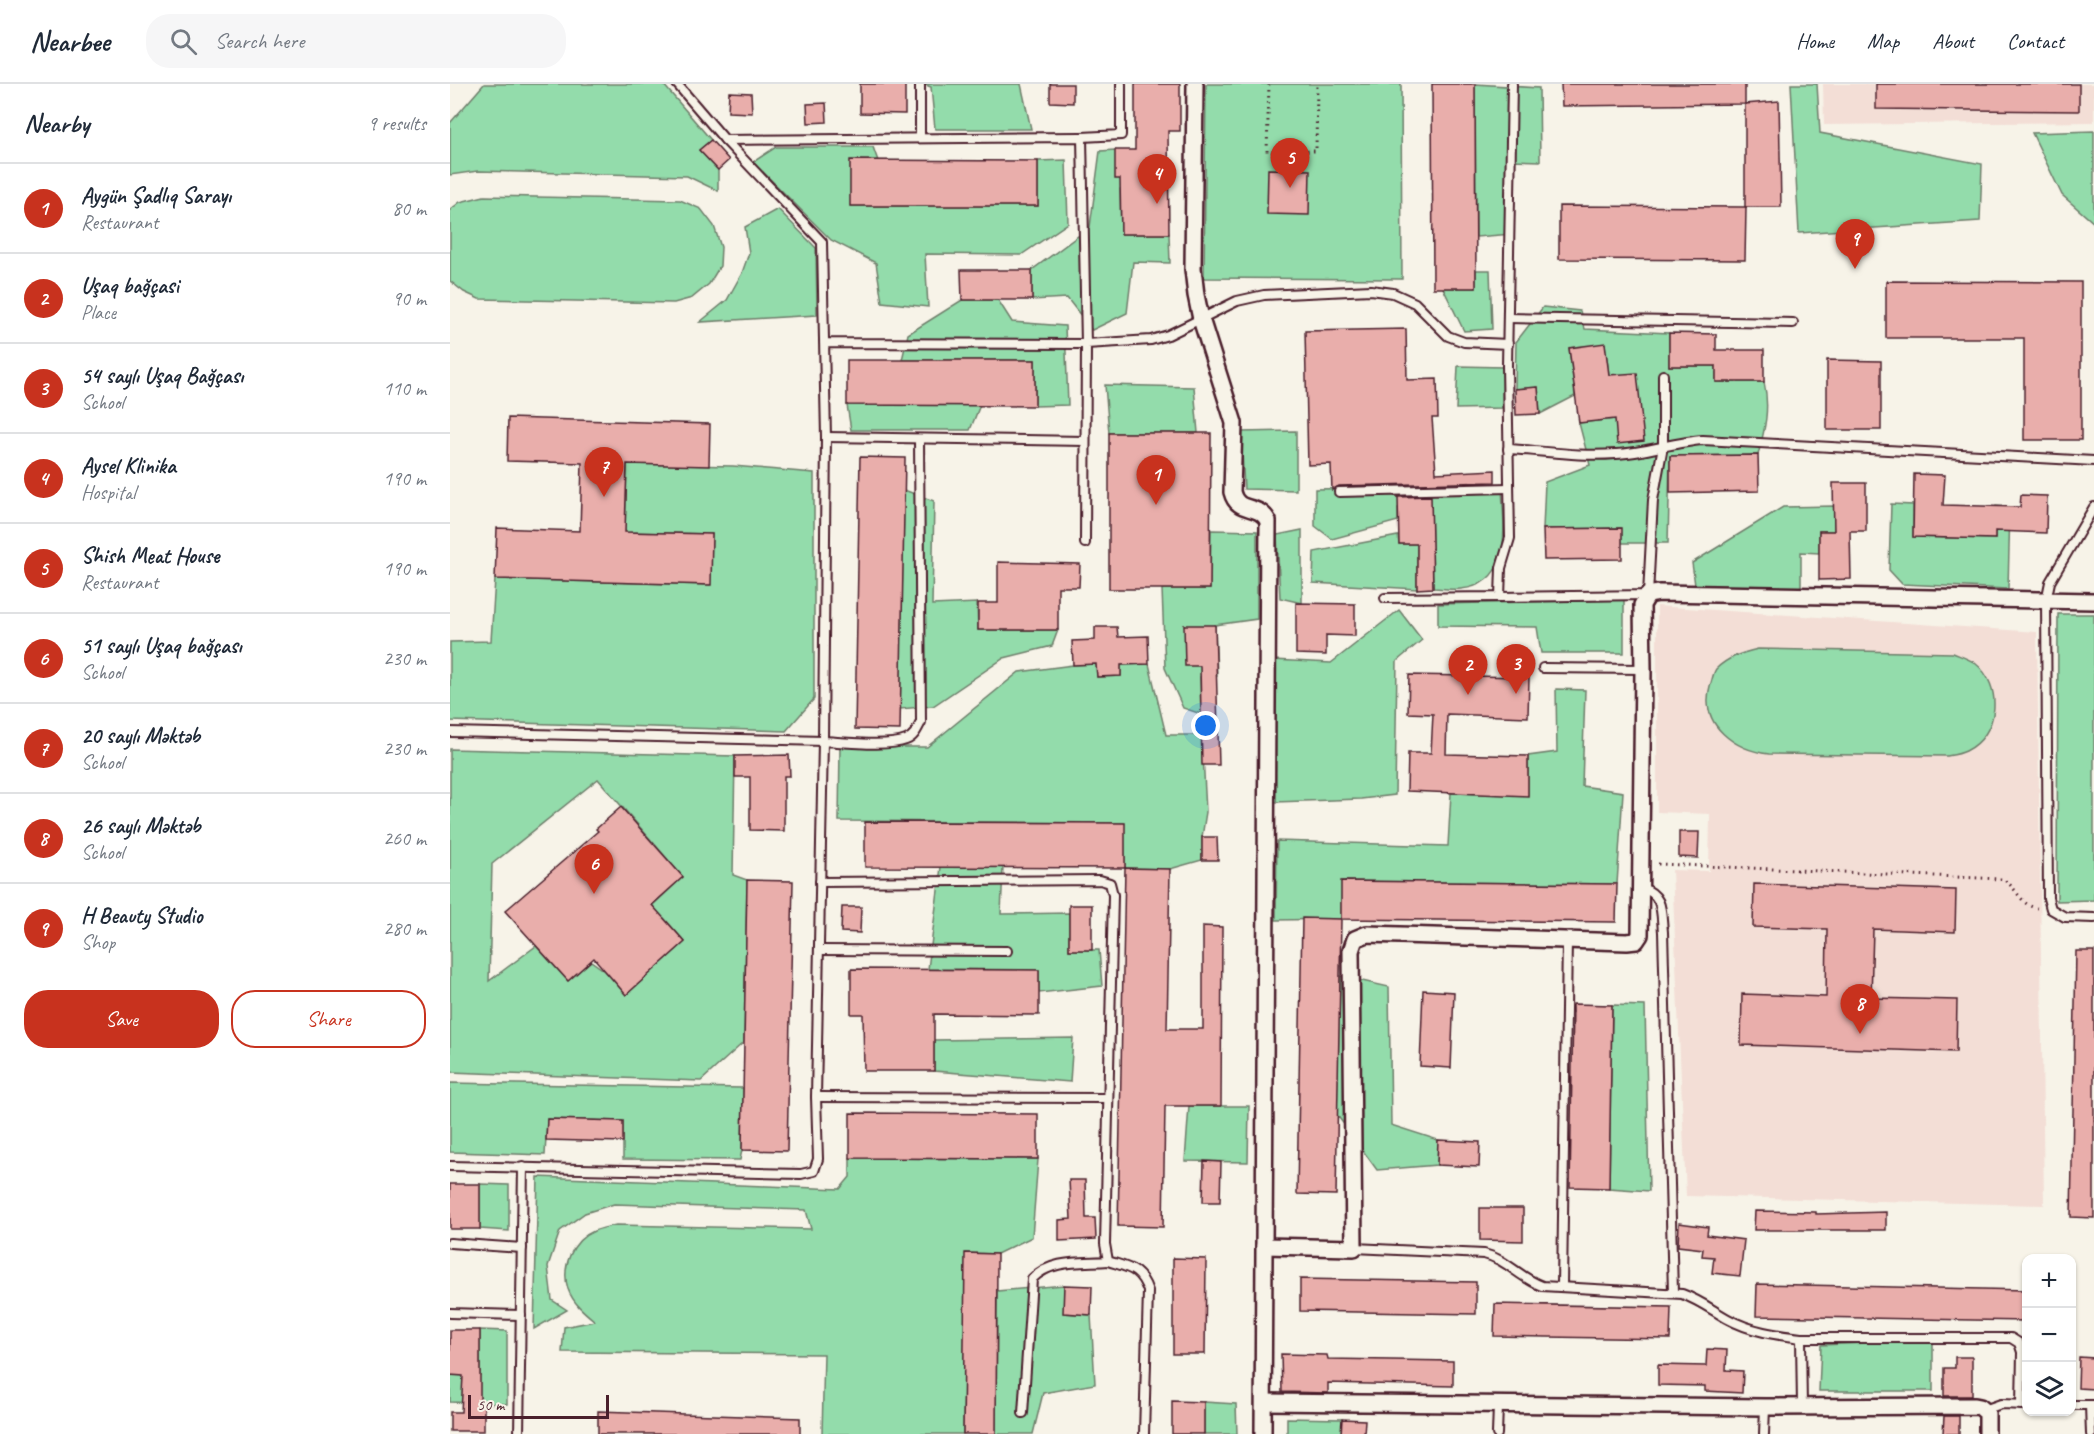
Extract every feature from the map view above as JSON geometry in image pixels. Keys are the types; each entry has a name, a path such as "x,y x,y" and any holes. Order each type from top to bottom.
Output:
{"street":[{"path":"1195,84 1193,270 1196,295 1234,423 1232,492 1234,500 1241,506 1259,510 1268,521 1263,1434"},
{"path":"1264,1246 1354,1248 1351,951 1355,939 1367,934 1636,941 1640,935 1642,605 1648,595 1670,593 2094,602"},
{"path":"1264,1402 1498,1406 1975,1406 1984,1410 1988,1418 1988,1434"}],"lane":[{"path":"450,1166 801,1174 814,1171 818,1159 816,1097 826,437 822,242 725,140 677,84"},
{"path":"920,84 920,138"},
{"path":"725,140 1121,135 1121,84"},
{"path":"1500,597 1501,568 1510,538 1508,344 1512,84"},
{"path":"1082,137 1086,344 1085,543"},
{"path":"824,343 1086,344 1150,340 1168,335 1237,301 1263,295 1371,290 1393,293 1415,303 1448,336 1464,342 1508,344"},
{"path":"1509,318 1792,323"},
{"path":"1385,598 1648,595 1653,500 1663,446 1663,375"},
{"path":"826,437 1085,441"},
{"path":"450,732 891,743 906,740 915,734 921,722 919,439"},
{"path":"1508,449 1596,455 1639,452 1703,440 2094,461"},
{"path":"1339,492 1509,489"},
{"path":"2094,507 2050,582 2046,601 2048,898 2051,909 2065,917 2094,918"},
{"path":"1543,668 1643,669"},
{"path":"820,882 1100,880 1110,883 1113,895 1105,1244 1108,1261"},
{"path":"1641,888 1652,891 1660,902 1663,932 1673,1292"},
{"path":"1562,1287 1567,940"},
{"path":"819,950 1007,951"},
{"path":"816,1097 1107,1098"},
{"path":"519,1434 523,1167"},
{"path":"450,1243 522,1248"},
{"path":"1354,1248 1494,1256 1532,1282 1542,1286 1673,1292 1697,1299 1744,1326 1768,1333 1801,1338 2011,1338 2019,1343 2022,1362"},
{"path":"1023,1413 1032,1279 1039,1272 1051,1266 1108,1261 1134,1269 1143,1278 1148,1291 1144,1434"},
{"path":"450,1313 521,1315"},
{"path":"1801,1338 1802,1407"},
{"path":"1984,1410 2001,1404 2022,1405"},
{"path":"2076,1405 2092,1405 2091,1434"},
{"path":"1497,1434 1498,1406"},
{"path":"1764,1434 1765,1407"}],"path":[{"path":"1269,84 1268,152 1316,151 1317,84"},
{"path":"1641,863 2001,879 2009,882 2025,903 2033,908 2051,909"}],"shaded area":[{"path":"1823,84 2094,84 2094,122 1824,125"},
{"path":"1657,606 2037,632 2044,1205 1686,1196 1672,870 1709,871 1710,814 1657,812"}],"green space":[{"path":"484,84 663,84 711,140 699,150 718,170 718,191 687,176 478,171 450,175 450,123"},
{"path":"923,84 1021,84 1031,129 935,129 931,87"},
{"path":"1206,84 1401,84 1402,279 1204,278"},
{"path":"1475,84 1539,88 1540,161 1513,160 1512,234 1476,237"},
{"path":"1791,84 1817,84 1820,133 1982,164 1980,221 1799,233"},
{"path":"2094,131 2094,223 2062,195 2032,133"},
{"path":"776,147 873,147 878,161 851,206 1038,206 1038,161 1066,160 1068,223 1021,255 925,254 928,307 882,302 876,263 831,240 753,162"},
{"path":"1115,150 1141,179 1120,189 1121,234 1169,234 1170,263 1133,262 1127,313 1092,330 1067,298 1032,300 1032,270 1090,227 1100,151"},
{"path":"484,196 680,200 701,209 714,226 721,247 720,266 709,284 692,298 674,303 479,299 464,292 450,281 450,210 460,202"},
{"path":"778,209 816,248 817,315 700,322 727,300 742,273 749,253 745,227"},
{"path":"1476,270 1490,270 1492,329 1464,331 1443,288 1476,288"},
{"path":"962,300 998,300 1012,322 1065,326 1068,405 1035,406 1035,360 902,360 908,334"},
{"path":"1543,307 1580,311 1585,329 1669,333 1669,366 1716,366 1716,382 1764,382 1767,401 1766,418 1758,455 1670,456 1668,543 1622,543 1621,528 1543,529 1545,482 1590,465 1579,423 1615,419 1644,441 1609,375 1605,344 1569,348 1575,396 1540,414 1538,387 1515,389 1516,342"},
{"path":"1458,366 1503,367 1502,408 1456,409"},
{"path":"1105,385 1194,387 1198,433 1109,433"},
{"path":"847,405 980,405 970,430 851,430"},
{"path":"1296,431 1296,490 1244,489 1241,432"},
{"path":"627,464 733,466 814,473 814,699 786,731 450,721 450,642 491,641 495,579 710,585 712,534 625,532"},
{"path":"1502,486 1504,534 1498,564 1490,576 1478,585 1461,589 1433,588 1431,508 1398,508 1398,521 1332,539 1315,526 1315,489"},
{"path":"904,490 934,501 932,605 977,603 978,630 1058,630 1052,646 1004,658 933,706 900,709"},
{"path":"1891,504 1913,505 1913,537 1995,539 1996,506 2010,507 2008,589 1902,584 1889,570"},
{"path":"1834,506 1834,531 1819,531 1819,553 1801,552 1801,588 1695,585 1692,563 1783,507"},
{"path":"1211,530 1257,531 1257,619 1215,625 1217,676 1200,677 1201,714 1183,708 1165,668 1162,589 1210,589"},
{"path":"1302,530 1302,603 1280,598 1277,535"},
{"path":"1398,536 1399,544 1417,544 1417,589 1313,583 1314,552"},
{"path":"1624,600 1624,653 1541,653 1537,627 1438,626 1438,604"},
{"path":"1399,610 1422,640 1397,661 1395,795 1361,799 1275,802 1273,660 1331,663"},
{"path":"2058,614 2094,614 2094,900 2057,901"},
{"path":"1758,649 1953,653 1975,663 1984,673 1994,697 1991,722 1977,744 1964,752 1947,756 1757,752 1723,734 1710,713 1708,700 1716,669 1730,658"},
{"path":"1096,664 1097,677 1121,676 1121,665 1149,664 1166,735 1202,735 1206,812 1202,837 1202,860 1170,869 1125,868 1124,823 839,821 840,747 927,747 1019,672"},
{"path":"1556,689 1585,690 1582,786 1623,792 1617,884 1342,881 1341,919 1276,920 1277,841 1448,846 1451,793 1528,795 1528,756 1557,752"},
{"path":"450,749 735,756 733,875 747,880 744,1042 701,1081 450,1072","holes":["598,779 683,877 640,917 641,937 664,918 685,942 626,995 605,971 591,961 568,981 536,946 489,981 492,864"]},
{"path":"941,867 1003,867 1001,914 1069,913 1069,950 1099,950 1102,986 1039,993 1039,970 928,969"},
{"path":"1340,976 1389,987 1391,1125 1438,1140 1437,1165 1377,1170 1337,1115"},
{"path":"1612,1005 1645,1006 1649,1191 1609,1188"},
{"path":"1073,1038 1070,1082 934,1071 934,1040"},
{"path":"450,1083 743,1088 740,1160 623,1159 623,1121 547,1119 545,1155 450,1152"},
{"path":"1189,1106 1249,1106 1248,1162 1185,1161"},
{"path":"850,1158 1038,1159 1032,1237 997,1254 966,1253 963,1434 822,1434 824,1354 562,1352 564,1327 595,1321 573,1299 566,1281 570,1255 586,1235 616,1225 811,1229 806,1210 614,1204 585,1213 560,1231 548,1266 552,1300 567,1310 534,1329 538,1177 840,1189 850,1177"},
{"path":"480,1184 509,1185 509,1231 480,1229"},
{"path":"1064,1285 1064,1313 1091,1315 1095,1384 1043,1393 1033,1434 996,1434 997,1291"},
{"path":"480,1330 507,1331 507,1404 450,1402 450,1375 480,1375"},
{"path":"1933,1340 1933,1391 1819,1391 1821,1345"},
{"path":"1204,1402 1236,1404 1237,1434 1204,1434"},
{"path":"1287,1418 1342,1419 1341,1434 1287,1434"}],"building":[{"path":"860,84 905,84 905,114 860,113"},
{"path":"1050,84 1073,84 1073,103 1050,102"},
{"path":"1135,84 1180,84 1180,131 1168,131 1169,234 1121,234 1120,179 1115,179 1115,150 1135,150"},
{"path":"1432,84 1475,84 1476,288 1433,288"},
{"path":"1561,84 1745,84 1745,104 1562,106"},
{"path":"1876,84 2079,84 2079,111 1876,109"},
{"path":"729,92 751,93 752,113 728,112"},
{"path":"1779,101 1781,207 1745,207 1745,104"},
{"path":"826,103 827,122 808,123 807,104"},
{"path":"711,140 729,160 718,170 699,150"},
{"path":"850,160 1038,161 1038,206 850,206"},
{"path":"1268,169 1310,170 1309,215 1267,214"},
{"path":"1559,206 1746,207 1745,260 1559,259"},
{"path":"961,270 1032,270 1032,300 962,300"},
{"path":"1886,281 2081,282 2081,440 2024,440 2024,338 1886,338"},
{"path":"1406,329 1407,380 1437,379 1438,418 1432,418 1436,473 1495,470 1495,482 1339,486 1332,490 1331,464 1308,465 1305,331"},
{"path":"1669,333 1716,334 1716,350 1764,350 1764,382 1716,382 1716,366 1669,366"},
{"path":"1605,343 1609,375 1637,373 1644,441 1617,444 1615,419 1579,423 1569,348"},
{"path":"847,360 1035,360 1035,406 847,405"},
{"path":"1827,360 1881,361 1881,430 1827,430"},
{"path":"1538,387 1540,414 1516,415 1515,389"},
{"path":"508,418 710,424 709,466 627,464 625,532 712,534 711,585 495,579 497,528 580,531 582,463 507,461"},
{"path":"1109,433 1211,433 1210,589 1109,589"},
{"path":"1758,455 1759,491 1670,493 1670,456"},
{"path":"860,457 905,458 900,730 855,729"},
{"path":"1914,474 1945,475 1943,505 2020,507 2021,495 2047,496 2046,533 1995,531 1995,539 1913,537"},
{"path":"1833,483 1866,483 1866,531 1850,531 1851,579 1819,580 1819,531 1834,531"},
{"path":"1431,496 1433,588 1417,589 1417,544 1399,544 1398,497"},
{"path":"1622,528 1622,559 1544,560 1543,529"},
{"path":"998,562 1080,564 1079,587 1058,587 1058,630 978,630 978,603 998,603"},
{"path":"1296,603 1355,604 1355,636 1326,635 1326,655 1296,654"},
{"path":"1184,625 1215,625 1219,765 1202,765 1200,666 1185,666"},
{"path":"1095,627 1117,627 1118,637 1148,636 1149,664 1121,665 1121,676 1097,677 1096,664 1073,665 1072,641 1095,640"},
{"path":"1409,675 1529,677 1528,717 1447,714 1446,754 1528,756 1528,796 1407,791 1408,753 1431,753 1433,714 1408,713"},
{"path":"789,755 790,776 784,776 784,831 750,830 750,777 735,777 735,756"},
{"path":"621,807 683,877 652,905 685,942 626,995 594,958 568,981 505,911 598,831 596,829"},
{"path":"865,822 1125,823 1125,868 865,867"},
{"path":"1679,832 1699,832 1698,858 1679,857"},
{"path":"1202,837 1217,837 1218,860 1202,860"},
{"path":"1125,868 1170,869 1167,1029 1203,1029 1203,926 1222,927 1221,1106 1165,1106 1163,1227 1118,1226"},
{"path":"747,880 793,881 787,1151 742,1150"},
{"path":"1341,881 1617,884 1616,922 1341,919"},
{"path":"1754,884 1956,890 1955,932 1873,929 1871,998 1957,1000 1956,1052 1741,1045 1742,994 1826,997 1827,929 1753,927"},
{"path":"1069,905 1092,905 1092,950 1069,950"},
{"path":"842,907 861,907 860,933 841,932"},
{"path":"1302,918 1341,919 1336,1195 1297,1194"},
{"path":"2076,951 2094,951 2094,1218 2071,1217"},
{"path":"851,969 1039,970 1039,1015 934,1014 934,1071 864,1071 863,1014 851,1014"},
{"path":"1423,990 1454,992 1451,1068 1420,1066"},
{"path":"1573,1004 1612,1005 1609,1188 1570,1187"},
{"path":"850,1113 1038,1114 1038,1159 850,1158"},
{"path":"547,1119 623,1121 623,1142 546,1140"},
{"path":"1438,1140 1480,1142 1479,1167 1437,1165"},
{"path":"1204,1161 1221,1162 1220,1202 1203,1202"},
{"path":"1069,1180 1085,1180 1086,1218 1095,1218 1096,1239 1059,1241 1059,1220 1071,1219"},
{"path":"450,1184 480,1184 480,1229 450,1229"},
{"path":"1480,1208 1523,1208 1523,1241 1480,1240"},
{"path":"1755,1211 1816,1212 1816,1214 1886,1212 1886,1230 1754,1230"},
{"path":"1679,1223 1708,1227 1707,1235 1744,1240 1740,1276 1712,1273 1714,1257 1702,1256 1703,1249 1678,1246"},
{"path":"965,1253 997,1254 996,1434 963,1434"},
{"path":"1173,1258 1206,1259 1205,1354 1173,1354"},
{"path":"1300,1279 1476,1282 1476,1314 1300,1311"},
{"path":"1757,1284 2022,1290 2022,1321 1756,1316"},
{"path":"1064,1285 1092,1286 1091,1315 1063,1313"},
{"path":"1495,1304 1671,1307 1670,1339 1494,1336"},
{"path":"450,1330 480,1330 480,1402 484,1402 484,1431 450,1431 450,1412 461,1412 463,1376 450,1375"},
{"path":"1707,1349 1727,1350 1726,1370 1743,1371 1742,1393 1705,1391 1705,1386 1658,1385 1658,1365 1706,1366"},
{"path":"1281,1354 1327,1355 1328,1359 1453,1361 1453,1386 1328,1383 1328,1393 1282,1392"},
{"path":"1955,1357 1972,1357 1972,1396 1944,1396 1944,1368 1955,1368"},
{"path":"2079,1357 2094,1358 2094,1389 2078,1388"},
{"path":"1172,1401 1204,1402 1204,1434 1172,1434"},
{"path":"598,1411 800,1418 800,1434 598,1434"},
{"path":"1944,1416 1959,1416 1959,1434 1943,1434"},
{"path":"1342,1419 1365,1420 1364,1434 1341,1434"}],"place":[{"name":"Shish Meat House","path":"1290,188"},
{"name":"Aysel Klinika","path":"1157,204"},
{"name":"H Beauty Studio","path":"1855,269"},
{"name":"20 saylı Məktəb","path":"604,497"},
{"name":"Aygün Şadlıq Sarayı","path":"1156,505"},
{"name":"54 saylı Uşaq Bağçası","path":"1516,694"},
{"name":"Uşaq bağçasi","path":"1468,695"},
{"name":"51 saylı Uşaq bağçası","path":"594,894"},
{"name":"26 saylı Məktəb","path":"1860,1034"}]}
